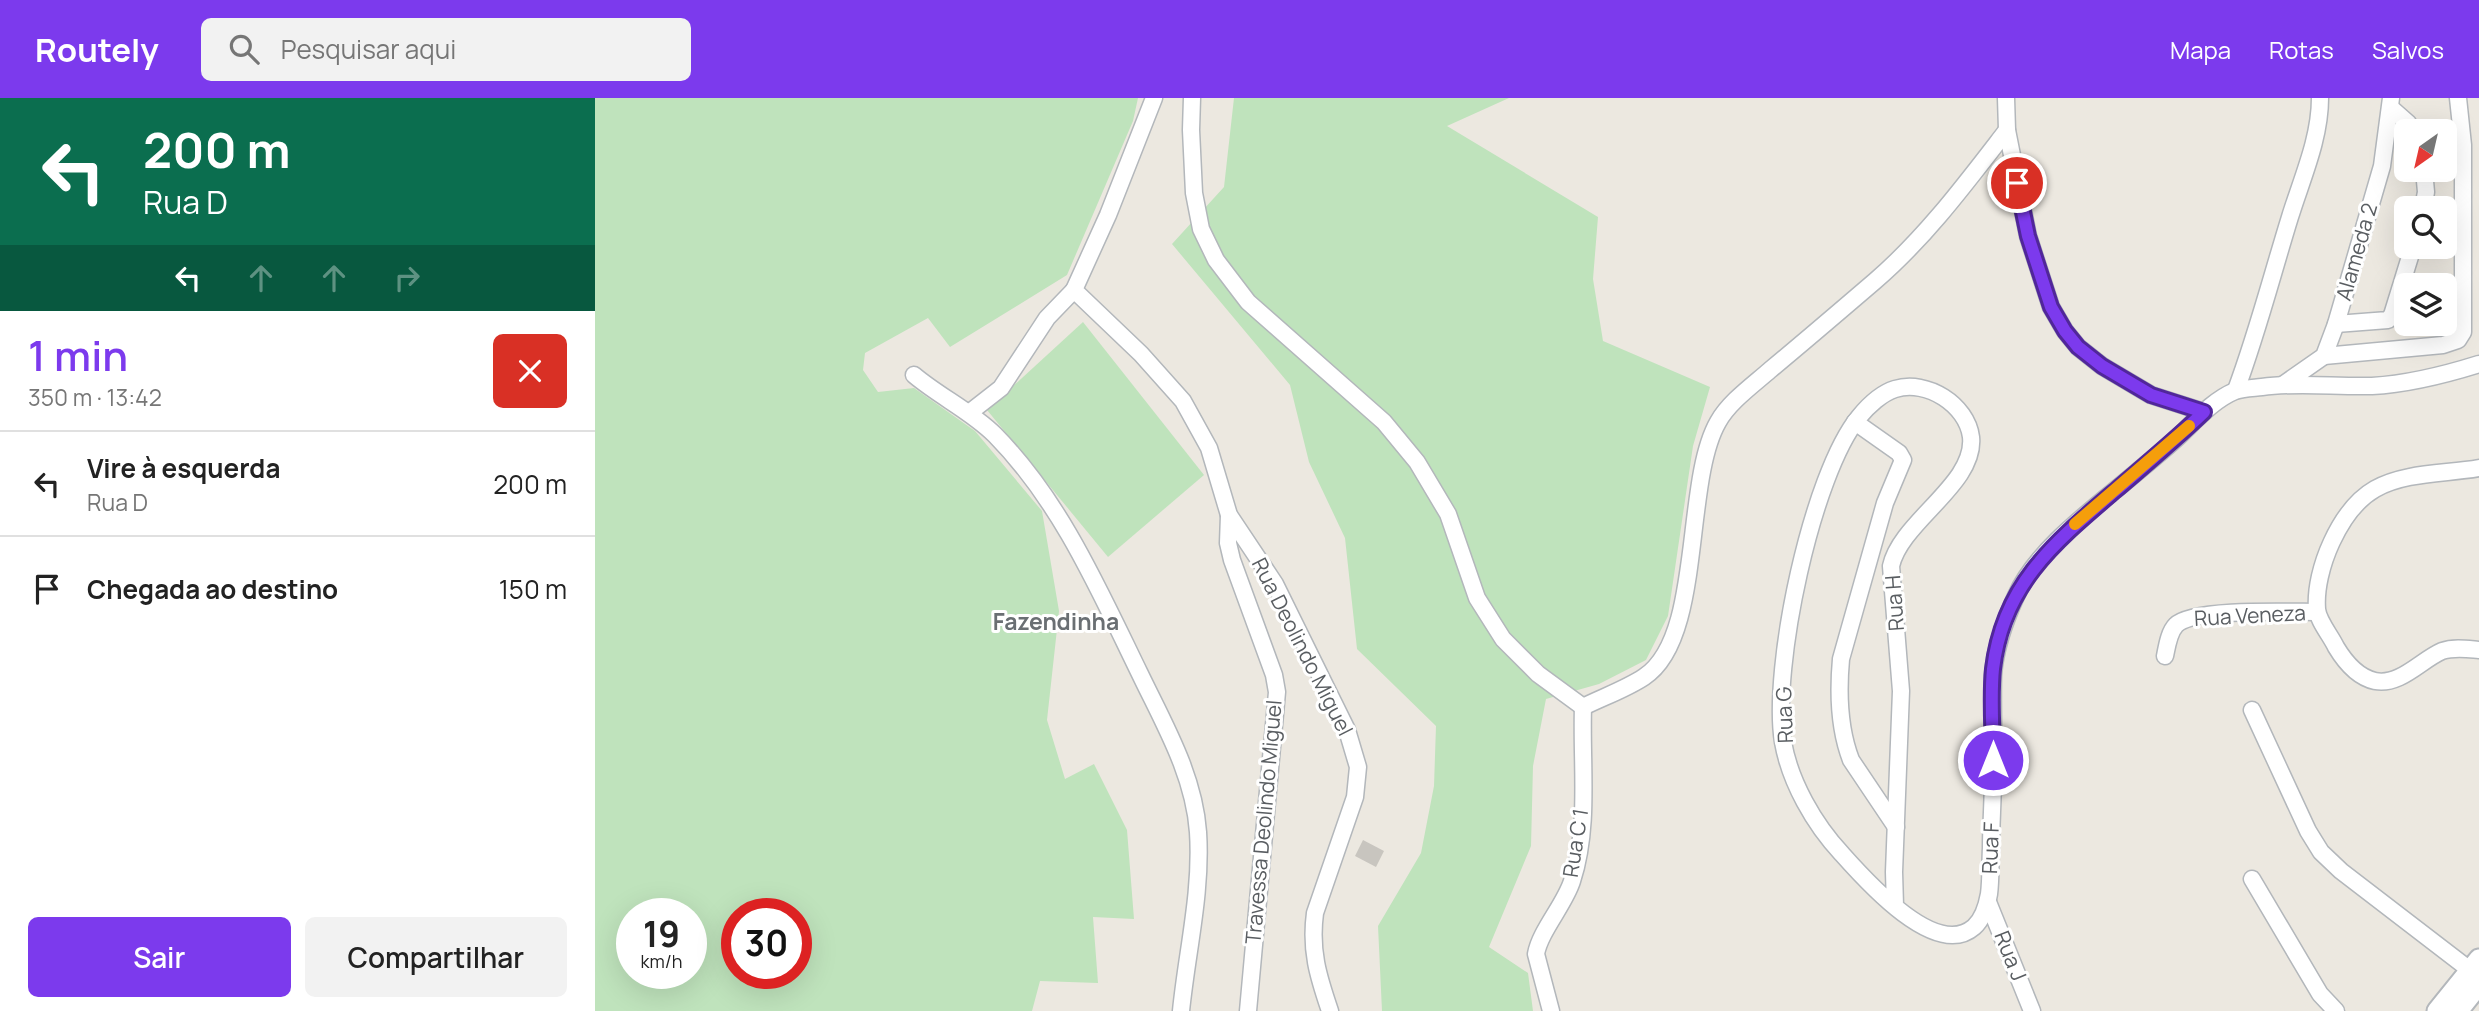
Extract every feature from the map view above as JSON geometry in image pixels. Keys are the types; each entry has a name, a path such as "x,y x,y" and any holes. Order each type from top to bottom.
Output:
{"street":[{"path":"969,412 1001,388 1047,318 1074,290 1108,215 1154,98"},
{"path":"1192,98 1194,194 1201,229 1216,260 1248,302 1384,422 1417,462 1448,514 1477,598 1503,639 1538,674 1583,707 1646,676 1662,659 1674,635 1688,581 1707,448 1718,421 1743,393 1910,248 1955,198 2007,130"},
{"path":"2320,98 2311,157 2236,390 2284,384 2373,386 2446,375 2479,364"},
{"path":"2284,384 2324,356 2442,345 2458,340 2463,332 2463,145 2458,98"},
{"path":"2391,103 2405,119"},
{"name":"Alameda 2","path":"2324,356 2336,324 2382,166 2391,103"},
{"path":"2006,105 2007,130 2028,236 2051,307 2065,331 2078,347 2102,366 2151,395 2204,412"},
{"path":"2336,324 2388,320 2392,315 2409,259"},
{"name":"Rua Deolindo Miguel","path":"1074,290 1141,354 1182,401 1209,448 1229,515 1275,584 1347,730 1358,767 1355,797 1315,913 1312,932 1313,951 1330,1011"},
{"path":"914,375 929,388 969,412 1001,442 1050,502 1091,574 1175,748 1190,786 1198,831 1198,888 1181,1011"},
{"name":"Rua H","path":"1855,422 1877,400 1896,389 1916,388 1932,391 1950,401 1964,415 1971,438 1968,461 1949,488 1898,547 1891,566 1901,691 1893,872 1895,906"},
{"name":"Rua F","path":"1962,934 1975,927 1988,902 1993,783 1993,670 2003,629 2018,590 2037,564 2069,529 2204,412 2236,390"},
{"path":"1855,422 1899,453 1903,460 1877,529 1841,659 1839,685 1846,748 1850,760 1896,827"},
{"name":"Rua G","path":"1855,422 1831,467 1797,576 1787,641 1781,716 1784,743 1805,801 1828,840 1895,906 1923,926 1941,935 1951,937 1962,934"},
{"path":"2479,468 2393,482 2374,489 2356,505 2328,549 2318,583 2317,612 2342,657 2352,668 2375,681 2392,680 2441,652 2457,649 2479,650"},
{"name":"Travessa Deolindo Miguel","path":"1229,515 1232,560 1274,674 1277,692 1248,1011"},
{"name":"Rua Veneza","path":"2165,656 2173,627 2186,618 2251,612 2317,612"},
{"name":"Rua C 1","path":"1551,1011 1536,954 1571,884 1577,862 1583,803 1583,707"},
{"path":"2252,710 2308,831 2321,852 2341,871 2477,972"},
{"path":"2252,879 2320,994 2336,1011"},
{"name":"Rua J","path":"1988,902 2032,1011"},
{"path":"2437,1011 2477,972"},
{"path":"2458,1011 2477,972"}],"green space":[{"path":"595,98 1138,98 1133,121 1067,275 950,347 928,318 865,353 863,370 878,392 914,388 975,431 1042,511 1059,611 1047,720 1065,779 1094,764 1127,830 1134,919 1093,917 1098,983 1040,981 1032,1011 595,1011"},
{"path":"1234,98 1509,98 1447,126 1598,217 1593,279 1603,341 1710,387 1693,446 1668,616 1646,660 1599,684 1546,699 1533,766 1531,846 1489,947 1528,973 1533,1011 1382,1011 1378,926 1421,853 1434,786 1436,726 1357,649 1345,538 1309,462 1290,385 1172,244 1224,187"},
{"path":"1083,322 1204,475 1108,557 987,410"}],"building":[{"path":"1363,840 1384,851 1376,867 1355,856"}],"slow traffic":[{"path":"2075,524 2189,426"}],"district":[{"name":"Fazendinha","path":"1056,622"}],"route":[{"path":"1993,760 1993,670 2003,629 2018,590 2037,564 2069,529 2204,412 2151,395 2102,366 2078,347 2051,307 2028,236 2017,183"}]}
